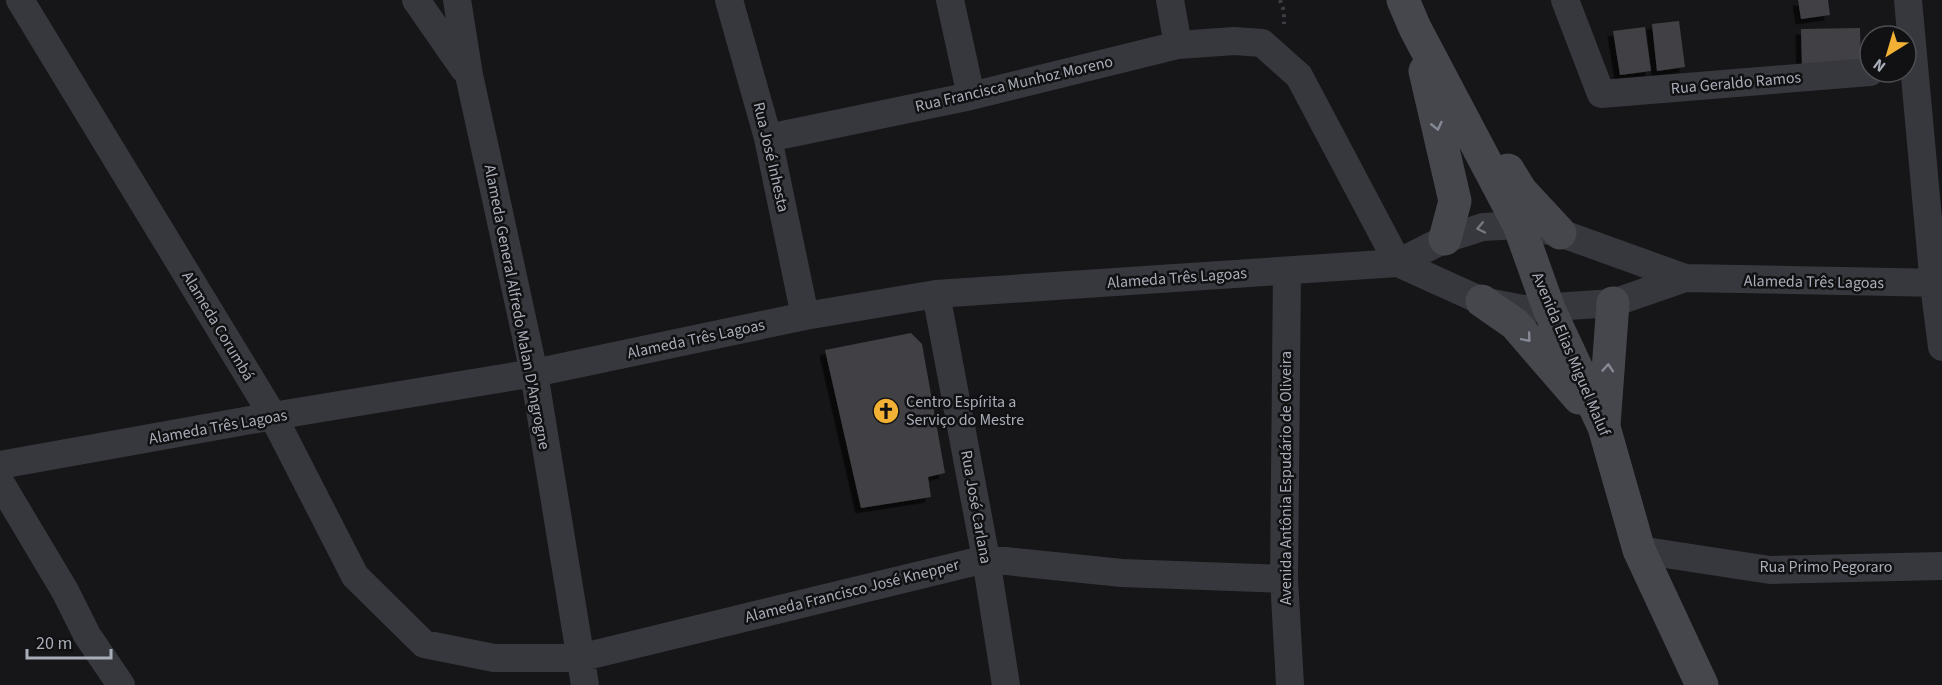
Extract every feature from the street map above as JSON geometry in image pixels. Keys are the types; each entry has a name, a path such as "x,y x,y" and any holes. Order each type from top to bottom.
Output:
{"main road":[{"name":"Avenida Elias Miguel Maluf","path":"1409,14 1519,225 1549,309 1604,427 1639,550 1702,685"},
{"path":"1409,14 1521,191 1560,233"},
{"path":"1409,14 1455,201 1445,239"},
{"path":"1482,301 1515,324 1604,427"},
{"path":"1604,427 1613,303"}],"street":[{"name":"Alameda Corumbá","path":"21,0 273,416 355,576 424,644"},
{"path":"416,0 469,75"},
{"name":"Alameda General Alfredo Malan D'Angrogne","path":"457,0 469,75 534,373 585,685"},
{"name":"Rua José Inhesta","path":"729,0 768,138 805,316"},
{"path":"950,0 971,96"},
{"path":"1170,0 1178,45"},
{"name":"Rua Geraldo Ramos","path":"1565,0 1601,94 1858,73"},
{"path":"1908,0 1909,24"},
{"name":"Rua Francisca Munhoz Moreno","path":"768,138 971,96 1178,45 1234,41 1262,43 1299,76 1398,263"},
{"path":"1912,84 1938,284 1942,348"},
{"name":"Alameda Três Lagoas","path":"0,465 273,416 534,373 805,316 936,294 1398,263 1445,239 1483,227 1519,225 1560,233 1685,278 1938,284"},
{"path":"1445,239 1443,265 1452,281 1482,301"},
{"path":"1605,248 1617,258 1623,270 1623,290 1613,303"},
{"name":"Alameda Três Lagoas","path":"1398,263 1482,301 1524,309 1613,303 1685,278"},
{"name":"Avenida Antônia Espudário de Oliveira","path":"1287,271 1284,579 1290,685"},
{"name":"Rua José Carlana","path":"936,294 986,559 1006,685"},
{"path":"0,482 65,591 87,635 121,685"},
{"name":"Rua Primo Pegoraro","path":"1639,550 1770,570 1942,566"},
{"name":"Alameda Francisco José Knepper","path":"424,644 494,657 579,658 986,559 1122,573 1284,579"}],"building":[{"path":"1798,0 1828,0 1830,15 1801,19"},
{"path":"1679,21 1685,67 1657,71 1652,24"},
{"path":"1645,27 1651,71 1620,75 1613,31"},
{"path":"1858,28 1858,64 1802,66 1801,29"},
{"name":"Centro Espírita a Serviço do Mestre","path":"911,333 922,344 945,473 928,477 931,497 861,508 825,350"}],"place":[{"name":"Centro Espírita a Serviço do Mestre","path":"886,411"}]}
